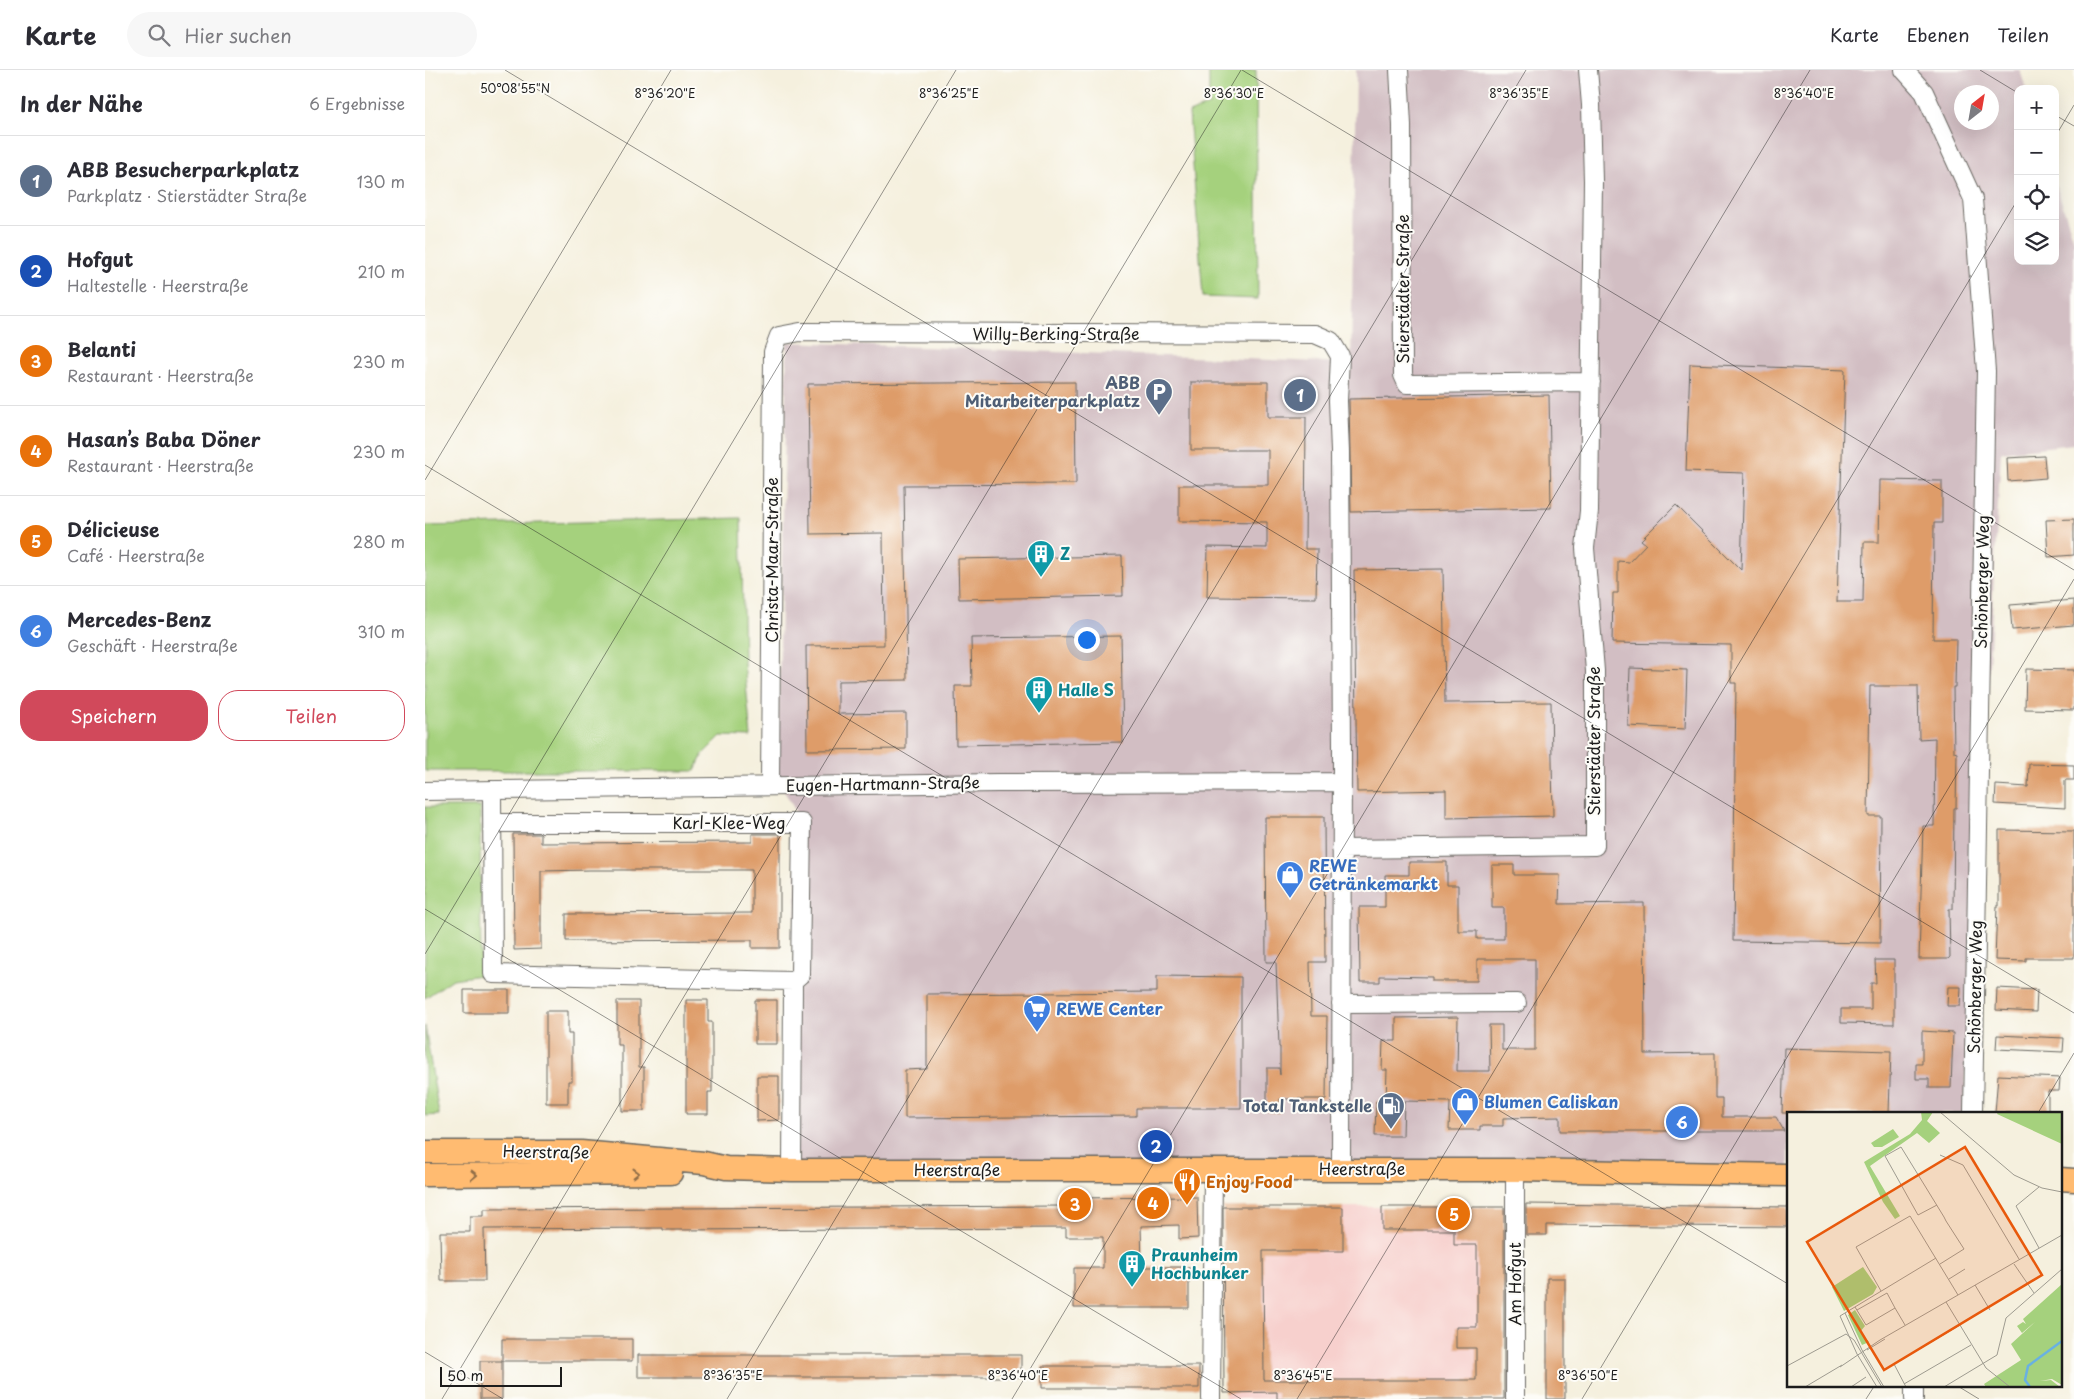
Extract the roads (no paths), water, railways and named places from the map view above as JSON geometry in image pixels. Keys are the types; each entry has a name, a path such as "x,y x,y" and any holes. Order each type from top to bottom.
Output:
{"main road":[{"name":"Heerstraße","path":"425,1152 581,1152 704,1163 726,1168 793,1170 1341,1169 1787,1175"},
{"name":"Heerstraße","path":"425,1175 704,1173 726,1168"},
{"path":"2061,1179 2074,1180"}],"street":[{"name":"Stierstädter Straße","path":"1399,70 1403,135 1403,375 1407,384 1591,382"},
{"name":"Stierstädter Straße","path":"1341,849 1595,846 1595,671 1585,548 1589,512 1593,181 1588,70"},
{"name":"Schönberger Weg","path":"1904,70 1924,92 1973,199 1986,371 1973,1112"},
{"name":"Willy-Berking-Straße","path":"779,336 800,332 1315,334 1331,341 1340,356 1338,401 1340,452 1341,782"},
{"name":"Christa-Maar-Straße","path":"770,785 773,352 779,336"},
{"name":"Eugen-Hartmann-Straße","path":"425,791 770,785 1341,782"},
{"path":"1341,782 1341,1169"},
{"path":"492,790 493,974 793,981"},
{"name":"Karl-Klee-Weg","path":"493,823 803,822 800,976 793,981 793,1170"},
{"path":"1341,1004 1517,1003"},
{"path":"1211,1399 1213,1169"},
{"name":"Am Hofgut","path":"1515,1170 1515,1399"},
{"path":"1913,1386 1914,1399"}],"place":[{"name":"ABB Besucherparkplatz","path":"1300,395"},
{"name":"ABB Mitarbeiterparkplatz","path":"1159,416"},
{"name":"Z","path":"1041,578"},
{"name":"Halle S","path":"1039,714"},
{"name":"REWE Getränkemarkt","path":"1290,899"},
{"name":"REWE Center","path":"1037,1033"},
{"name":"Mercedes-Benz","path":"1682,1122"},
{"name":"Blumen Caliskan","path":"1465,1126"},
{"name":"Total Tankstelle","path":"1391,1130"},
{"name":"Hofgut","path":"1156,1146"},
{"name":"Hasan’s Baba Döner","path":"1153,1203"},
{"name":"Belanti","path":"1075,1204"},
{"name":"Enjoy Food","path":"1187,1206"},
{"name":"Délicieuse","path":"1454,1214"},
{"name":"Praunheim Hochbunker","path":"1132,1288"}]}
